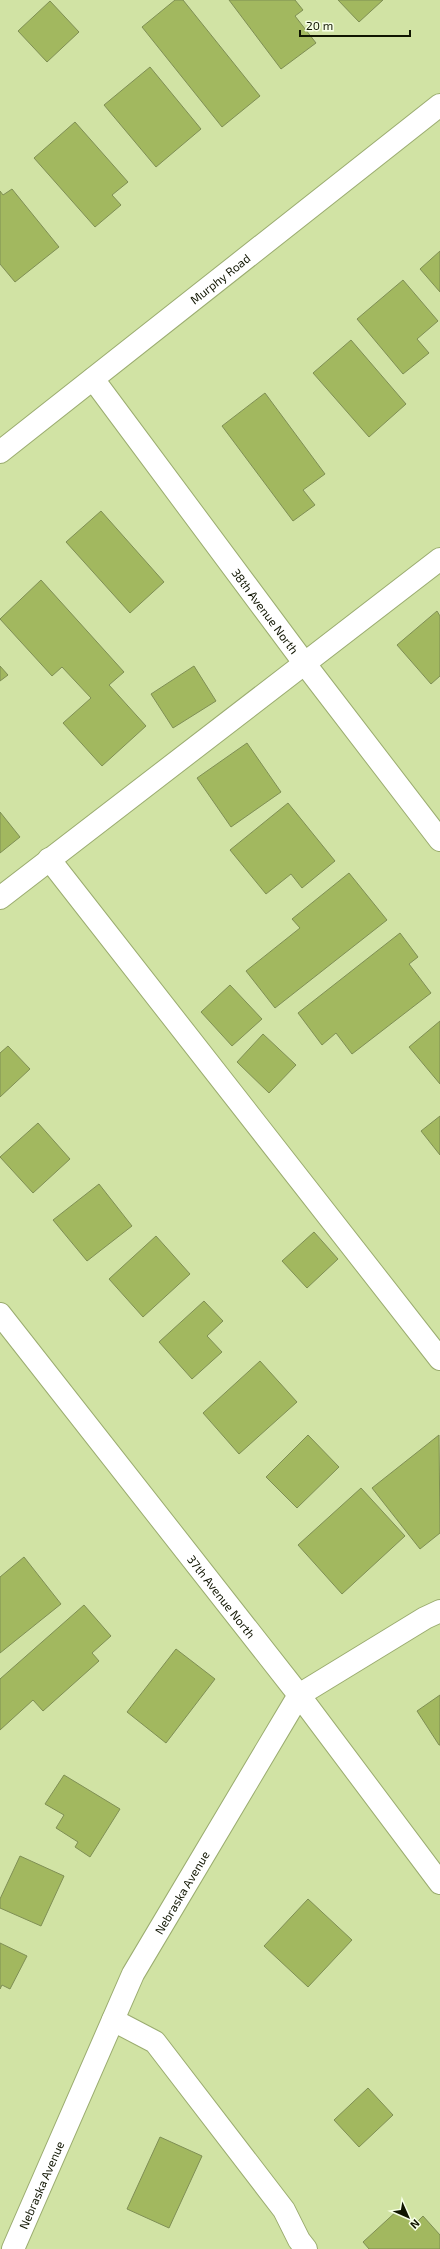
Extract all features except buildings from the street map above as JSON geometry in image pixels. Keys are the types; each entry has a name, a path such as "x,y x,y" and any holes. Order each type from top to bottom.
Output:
{"street":[{"name":"Murphy Road","path":"0,452 440,105"},
{"name":"38th Avenue North","path":"93,379 305,664 440,840"},
{"path":"0,898 440,559"},
{"path":"49,859 440,1359"},
{"name":"37th Avenue North","path":"0,1314 298,1695 440,1883"},
{"name":"Nebraska Avenue","path":"13,2249 133,1974 298,1695 425,1618 440,1611"},
{"path":"113,2020 155,2042 284,2210 299,2240 306,2249"}]}
